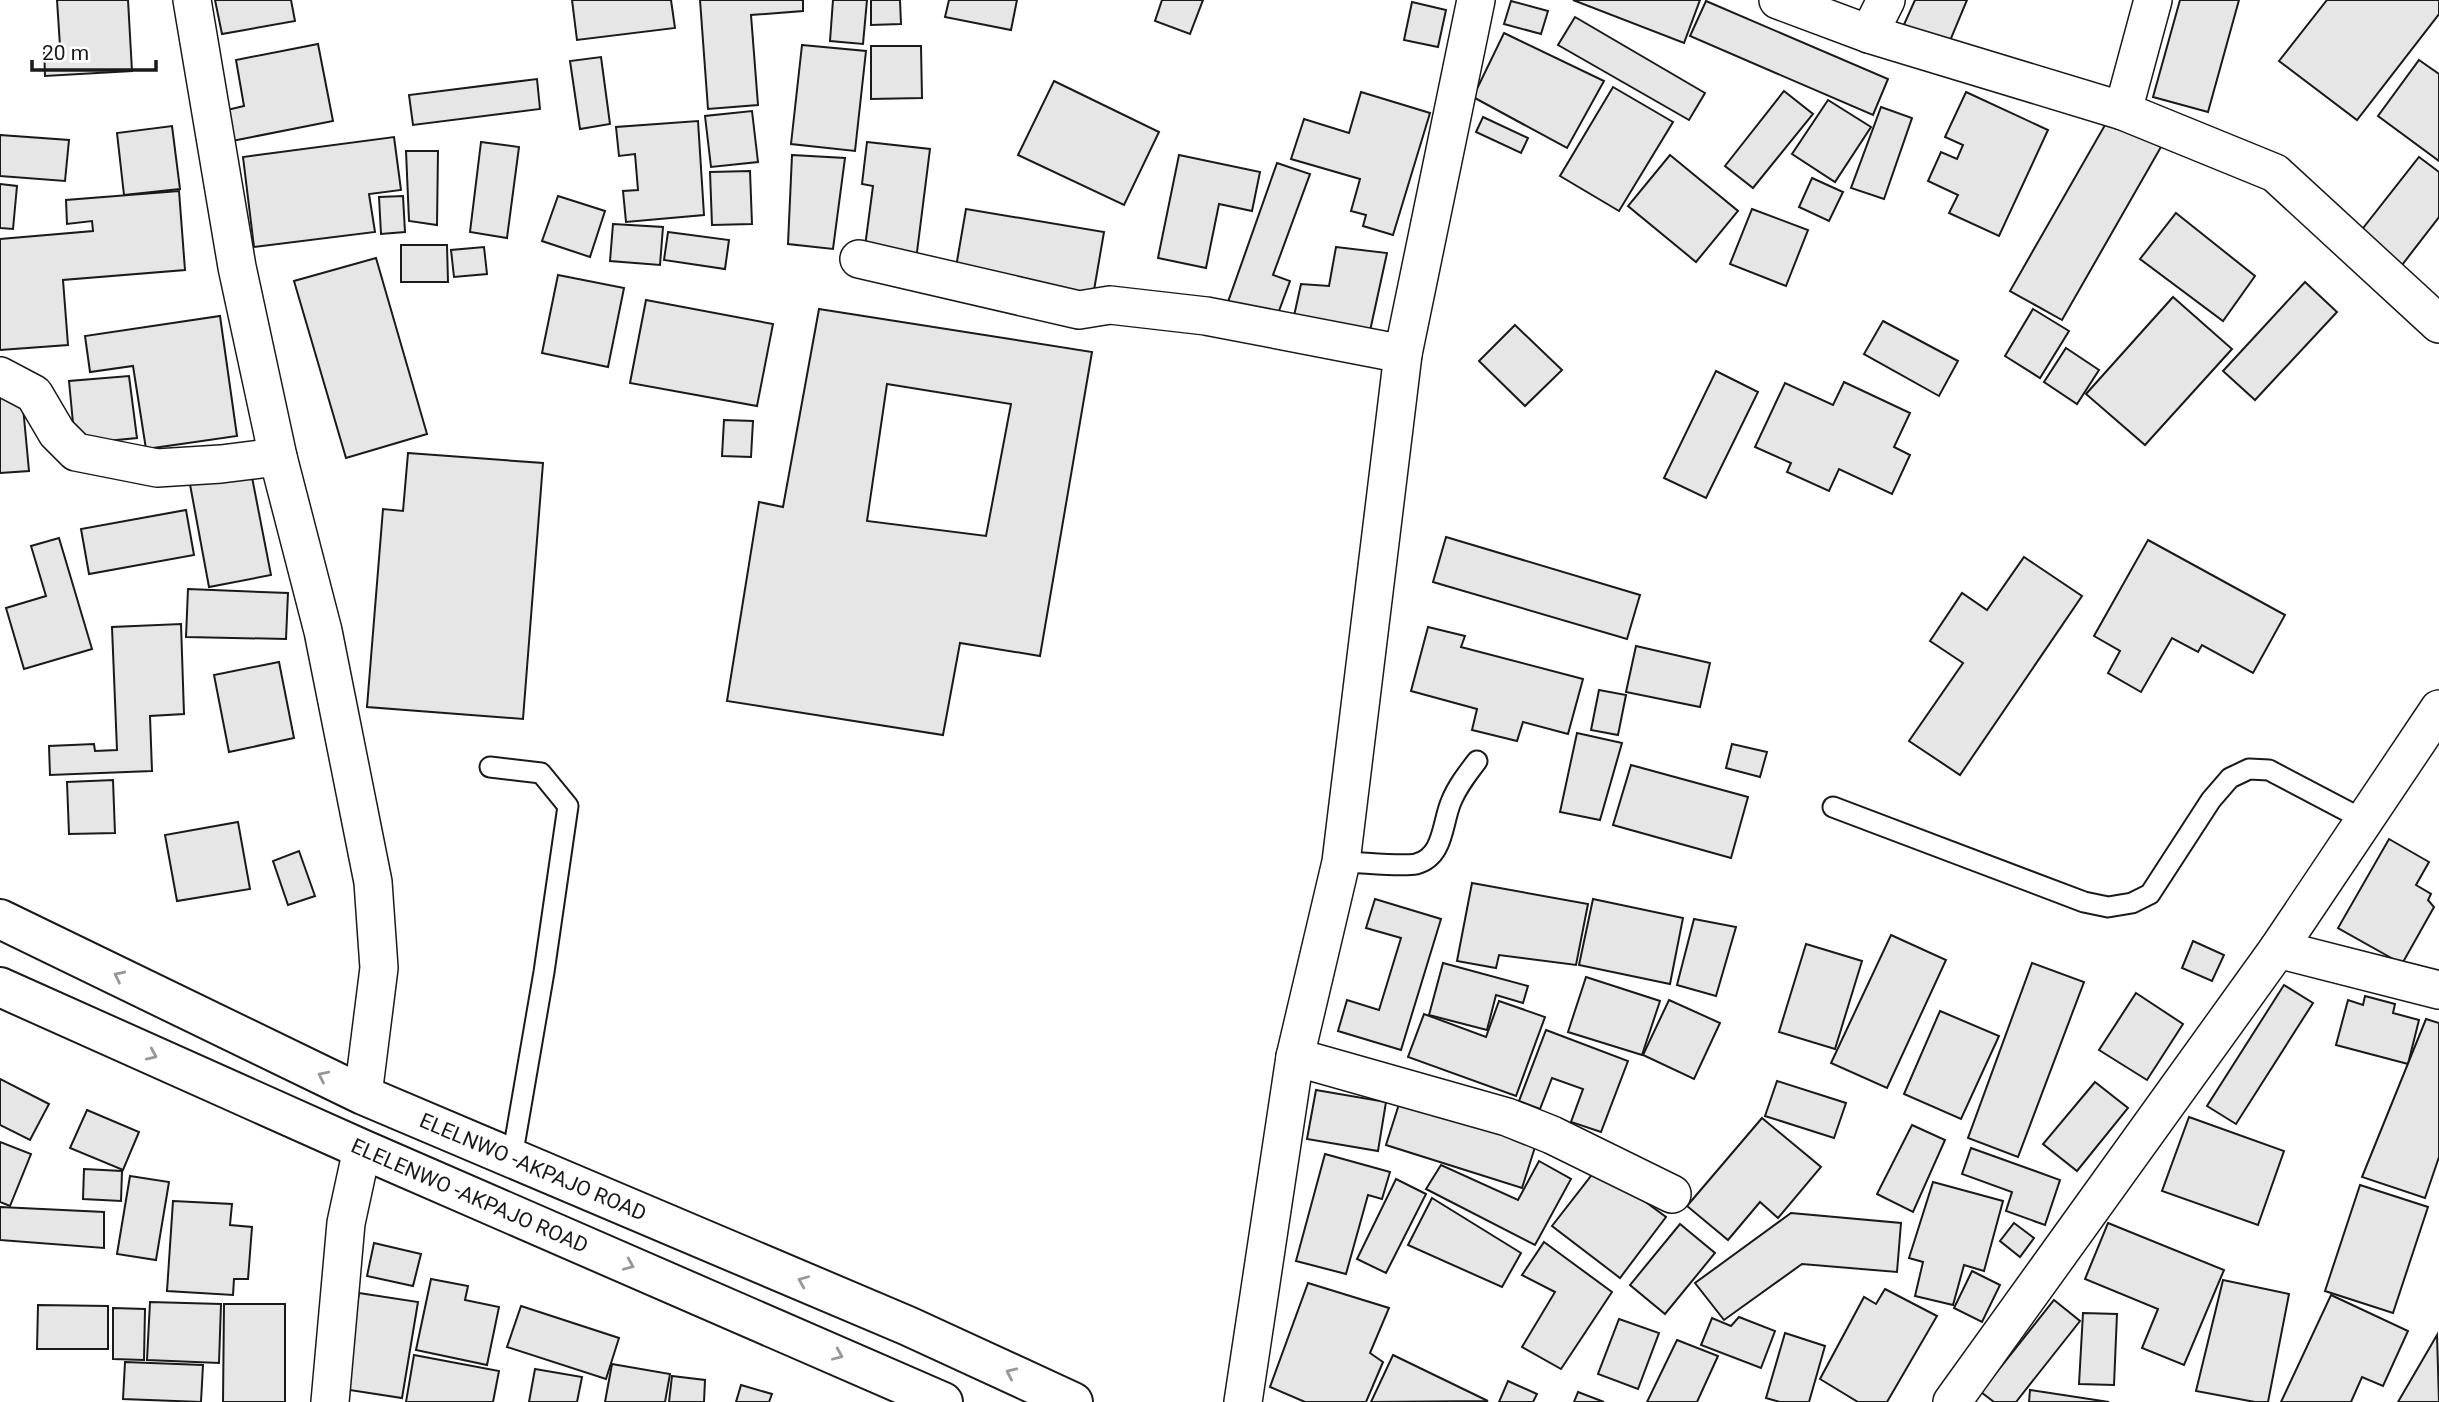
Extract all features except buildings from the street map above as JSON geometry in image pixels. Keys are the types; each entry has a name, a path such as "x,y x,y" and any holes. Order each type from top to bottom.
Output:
{"main road":[{"name":"ELELNWO -AKPAJO ROAD","path":"0,919 363,1095 908,1326 1073,1402"},
{"name":"ELELENWO -AKPAJO ROAD","path":"0,987 921,1397"}],"street":[{"path":"192,0 237,267 278,457 323,631 373,882 379,968 363,1095"},
{"path":"1243,1402 1295,1057 1341,862 1403,354 1476,0"},
{"path":"1778,0 1869,34 2123,111 2275,173 2439,324"},
{"path":"1869,34 1886,0"},
{"path":"2123,111 2153,0"},
{"path":"859,260 1079,310 1110,305 1206,316 1403,354"},
{"path":"0,376 34,394 57,433 76,452 157,468 278,457"},
{"path":"1952,1402 2278,949 2439,709"},
{"path":"2278,949 2439,990"},
{"path":"1295,1057 1507,1117 1552,1135 1672,1194"},
{"path":"330,1402 346,1223 362,1149"}],"lane":[{"path":"1341,862 1415,864 1430,858 1442,837 1450,803 1457,788 1477,761"},
{"path":"490,767 541,774 568,806 544,972 512,1158"},
{"path":"1833,807 2084,902 2108,907 2132,904 2150,894 2211,800 2230,778 2249,769 2269,770 2364,820"}]}
